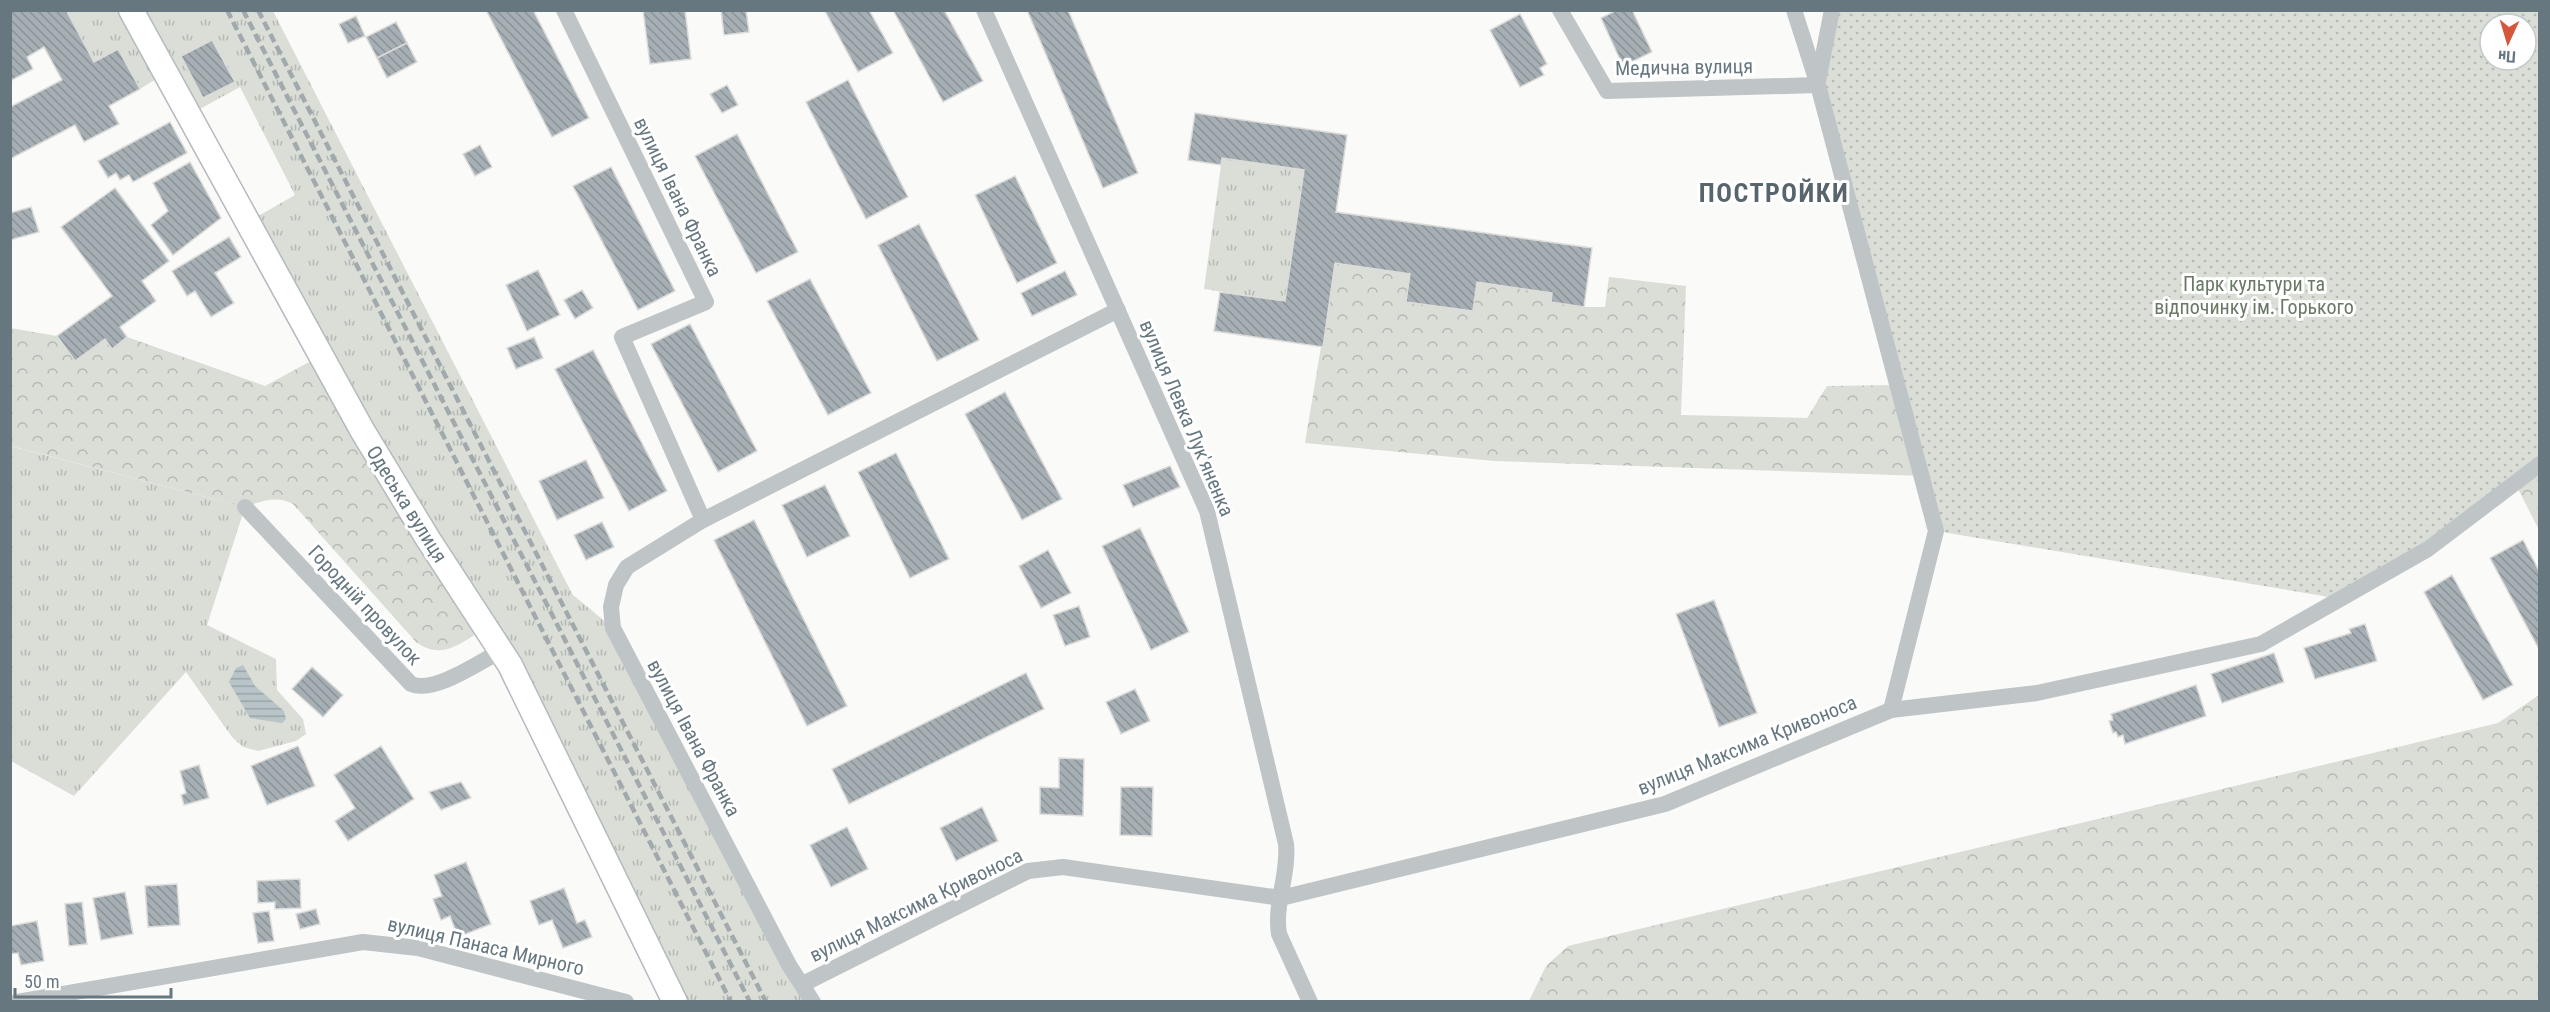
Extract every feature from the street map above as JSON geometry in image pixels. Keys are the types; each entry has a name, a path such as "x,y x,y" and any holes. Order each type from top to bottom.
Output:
{"main road":[{"name":"Одеська вулиця","path":"131,10 362,430 428,539 501,651 675,1002"}],"street":[{"name":"вулиця Івана Франка","path":"564,10 706,302 622,337 703,520"},
{"name":"вулиця Левка Лук'яненка","path":"984,10 1207,511 1284,830 1287,857 1277,923 1279,934 1310,1002"},
{"name":"Медична вулиця","path":"1560,10 1607,91 1818,85"},
{"path":"1794,10 1818,85 1936,531 1891,710"},
{"path":"1818,85 1832,10"},
{"name":"вулиця Івана Франка","path":"813,1002 789,965 613,628 611,607 616,585 627,567 703,520 1118,310"},
{"name":"вулиця Максима Кривоноса","path":"803,984 1012,878 1044,868 1086,869 1281,898 1665,804 1891,710 2037,693 2261,644 2428,549 2540,464"},
{"name":"Городній провулок","path":"245,507 411,684 419,688 436,684 501,651"},
{"name":"вулиця Панаса Мирного","path":"17,1002 363,942 418,948 626,1002"}],"green space":[{"path":"66,11 273,11 573,595 613,628 813,1001 675,1001 510,665 248,222 295,195 240,87 189,115 166,73 140,89 118,49 94,62"},
{"name":"Парк культури та відпочинку ім. Горького","path":"1832,11 2539,11 2539,464 2341,599 1936,531 1818,85"},
{"path":"1222,158 1304,170 1285,301 1204,289"},
{"path":"1335,263 1410,274 1407,302 1472,311 1477,282 1552,293 1584,307 1605,307 1609,277 1686,286 1681,415 1807,418 1827,386 1898,385 1922,476 1494,461 1305,443"},
{"path":"10,328 57,336 75,360 105,339 112,348 127,337 265,386 320,356 488,627 444,650 426,648 416,642 293,504 287,501 269,500 245,507 11,446"},
{"path":"10,446 245,507 207,625 276,659 277,690 303,719 306,734 296,741 258,751 243,747 232,737 186,672 74,796 11,761"},
{"path":"2539,464 2539,530 2515,483"},
{"path":"2539,695 2539,1001 1529,1001 1546,966 1568,946 2498,723"}],"shaded area":[{"path":"243,665 255,686 284,711 286,719 282,723 250,718 229,682 236,668"}],"building":[{"path":"10,10 66,10 94,62 118,49 140,89 109,106 119,124 84,142 75,125 10,159 10,107 62,80 44,47 27,57 33,69 10,81"},
{"path":"486,10 533,10 589,118 552,137"},
{"path":"643,10 685,10 691,59 650,64"},
{"path":"721,10 746,10 749,32 724,35"},
{"path":"869,10 893,53 858,72 825,11"},
{"path":"893,10 944,10 983,81 943,102"},
{"path":"1027,10 1068,10 1138,173 1103,188"},
{"path":"1617,10 1632,10 1652,52 1623,66 1601,18"},
{"path":"1520,14 1547,64 1540,68 1544,75 1520,87 1490,30"},
{"path":"356,16 365,36 348,43 339,24"},
{"path":"396,22 407,43 377,58 366,37"},
{"path":"212,40 235,82 203,98 181,56"},
{"path":"407,43 417,62 387,78 377,58"},
{"path":"848,80 908,197 866,219 806,102"},
{"path":"727,85 738,105 722,113 710,94"},
{"path":"1195,113 1347,135 1336,212 1592,248 1584,307 1551,302 1552,293 1477,282 1473,311 1406,302 1410,274 1335,263 1323,347 1214,331 1220,292 1285,301 1304,170 1222,158 1221,165 1188,160"},
{"path":"170,122 187,153 133,182 129,175 120,180 116,173 108,178 98,161"},
{"path":"737,134 798,252 756,273 695,156"},
{"path":"480,145 492,167 475,176 463,154"},
{"path":"190,162 221,218 173,255 151,225 168,211 153,183"},
{"path":"611,167 675,291 638,310 573,186"},
{"path":"1015,176 1057,263 1017,283 975,195"},
{"path":"115,188 169,261 142,281 156,301 120,327 127,337 112,349 105,339 75,361 57,336 112,296 61,227"},
{"path":"31,207 39,232 10,240 10,213"},
{"path":"919,224 979,340 937,361 878,245"},
{"path":"229,237 241,257 215,273 234,303 211,317 195,291 187,296 172,271"},
{"path":"538,270 560,315 527,331 506,285"},
{"path":"1065,271 1077,295 1032,316 1021,293"},
{"path":"810,279 871,393 828,415 767,301"},
{"path":"582,290 593,308 575,319 564,300"},
{"path":"690,324 757,451 718,472 651,344"},
{"path":"534,337 543,358 516,369 507,348"},
{"path":"593,350 667,491 629,511 555,369"},
{"path":"1005,392 1062,499 1022,520 965,414"},
{"path":"896,453 949,559 910,578 858,472"},
{"path":"586,460 604,498 557,520 539,481"},
{"path":"1170,466 1180,487 1133,507 1123,485"},
{"path":"825,485 850,536 807,557 782,505"},
{"path":"754,520 847,706 807,726 714,540"},
{"path":"602,522 614,547 586,560 574,535"},
{"path":"1140,528 1189,632 1151,650 1102,546"},
{"path":"2523,540 2540,573 2540,651 2490,558"},
{"path":"1048,550 1071,593 1041,608 1019,566"},
{"path":"2452,575 2513,685 2483,700 2424,592"},
{"path":"1714,600 1757,713 1719,727 1676,614"},
{"path":"1079,606 1090,637 1065,646 1053,615"},
{"path":"2365,624 2377,661 2315,679 2304,648 2351,633 2349,629"},
{"path":"2274,653 2284,682 2222,703 2211,674"},
{"path":"312,667 343,695 323,717 292,689"},
{"path":"1026,673 1044,709 849,804 832,769"},
{"path":"2196,685 2206,716 2125,744 2123,735 2118,737 2116,732 2113,733 2109,721 2113,720 2111,714"},
{"path":"1135,689 1150,721 1121,734 1106,702"},
{"path":"298,746 315,786 267,805 251,766"},
{"path":"381,746 414,799 348,841 335,821 355,808 334,775"},
{"path":"1059,758 1084,759 1083,816 1040,814 1040,787 1059,788"},
{"path":"199,765 209,798 184,805 181,795 186,793 180,771"},
{"path":"461,782 471,798 441,810 429,792"},
{"path":"1121,787 1153,787 1152,836 1120,835"},
{"path":"982,807 998,841 956,861 940,828"},
{"path":"847,827 868,869 831,887 810,845"},
{"path":"466,862 491,924 458,937 450,916 441,920 433,899 442,896 434,875"},
{"path":"300,879 301,908 275,909 275,902 258,903 257,881"},
{"path":"177,884 180,925 148,927 145,886"},
{"path":"564,888 577,923 585,920 592,937 563,948 552,920 539,925 530,901"},
{"path":"125,892 133,934 101,940 93,898"},
{"path":"82,902 87,944 69,946 65,904"},
{"path":"316,909 320,924 300,929 296,914"},
{"path":"269,911 274,941 258,943 253,913"},
{"path":"37,921 44,961 21,965 18,953 10,954 10,926"}],"railway":[{"path":"227,10 731,1002"},
{"path":"243,10 750,1002"},
{"path":"258,10 766,1002"}],"district":[{"name":"ПОСТРОЙКИ","path":"1774,193"}]}
